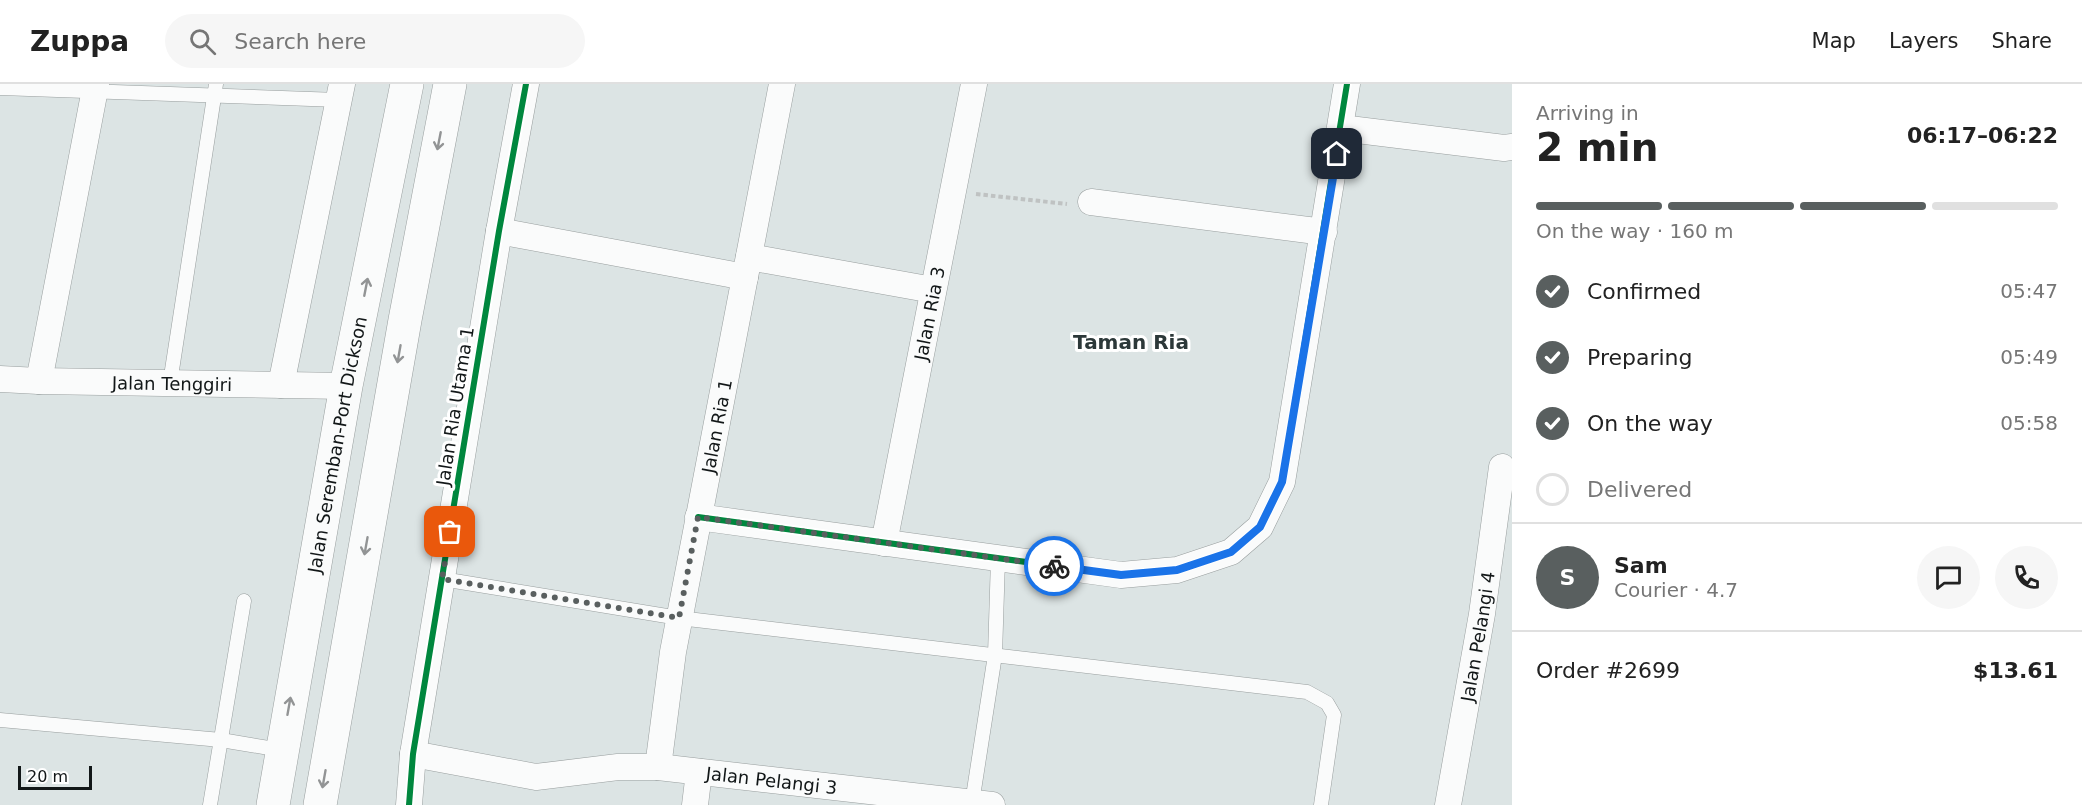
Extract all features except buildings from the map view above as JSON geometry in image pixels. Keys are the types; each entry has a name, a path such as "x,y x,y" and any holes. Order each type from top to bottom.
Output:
{"highway":[{"name":"Jalan Seremban-Port Dickson","path":"273,805 346,386 407,84"},
{"path":"320,805 405,320 450,84"}],"street":[{"name":"Jalan Ria Utama 1","path":"408,805 413,754 499,231 526,84"},
{"name":"Jalan Ria 1","path":"658,767 679,618 782,84"},
{"name":"Jalan Ria 3","path":"884,543 974,84"},
{"path":"698,517 1121,575 1177,570 1231,552 1260,527 1282,482 1347,84"},
{"path":"39,381 96,88"},
{"path":"281,385 340,92"},
{"path":"1341,128 1504,148 1512,147"},
{"path":"1091,202 1324,232"},
{"path":"499,231 747,267 933,290"},
{"name":"Jalan Tenggiri","path":"0,379 346,386"},
{"name":"Jalan Pelangi 4","path":"1448,805 1482,614 1503,467"},
{"name":"Jalan Pelangi 3","path":"413,754 536,777 618,767 658,767 982,804"},
{"path":"695,805 699,772"}],"lane":[{"path":"0,88 340,92"},
{"path":"170,383 214,90"},
{"path":"982,804 995,655 998,559"},
{"path":"442,579 679,618 1307,692 1328,704 1334,715 1321,805"},
{"path":"210,805 244,601"},
{"path":"0,720 221,740 281,750"}],"path":[{"path":"953,191 1061,204 1091,202"}],"cycle path":[{"path":"409,805 413,754 499,231 526,84"},
{"path":"698,517 1121,575 1177,570 1231,552 1260,527 1282,482 1347,84"}],"way so far":[{"path":"450,532 442,579 679,618 698,517 1054,566"}],"district":[{"name":"Taman Ria","path":"1131,342"}],"route":[{"path":"1054,566 1121,575 1177,570 1231,552 1260,527 1282,482 1337,154"}]}
